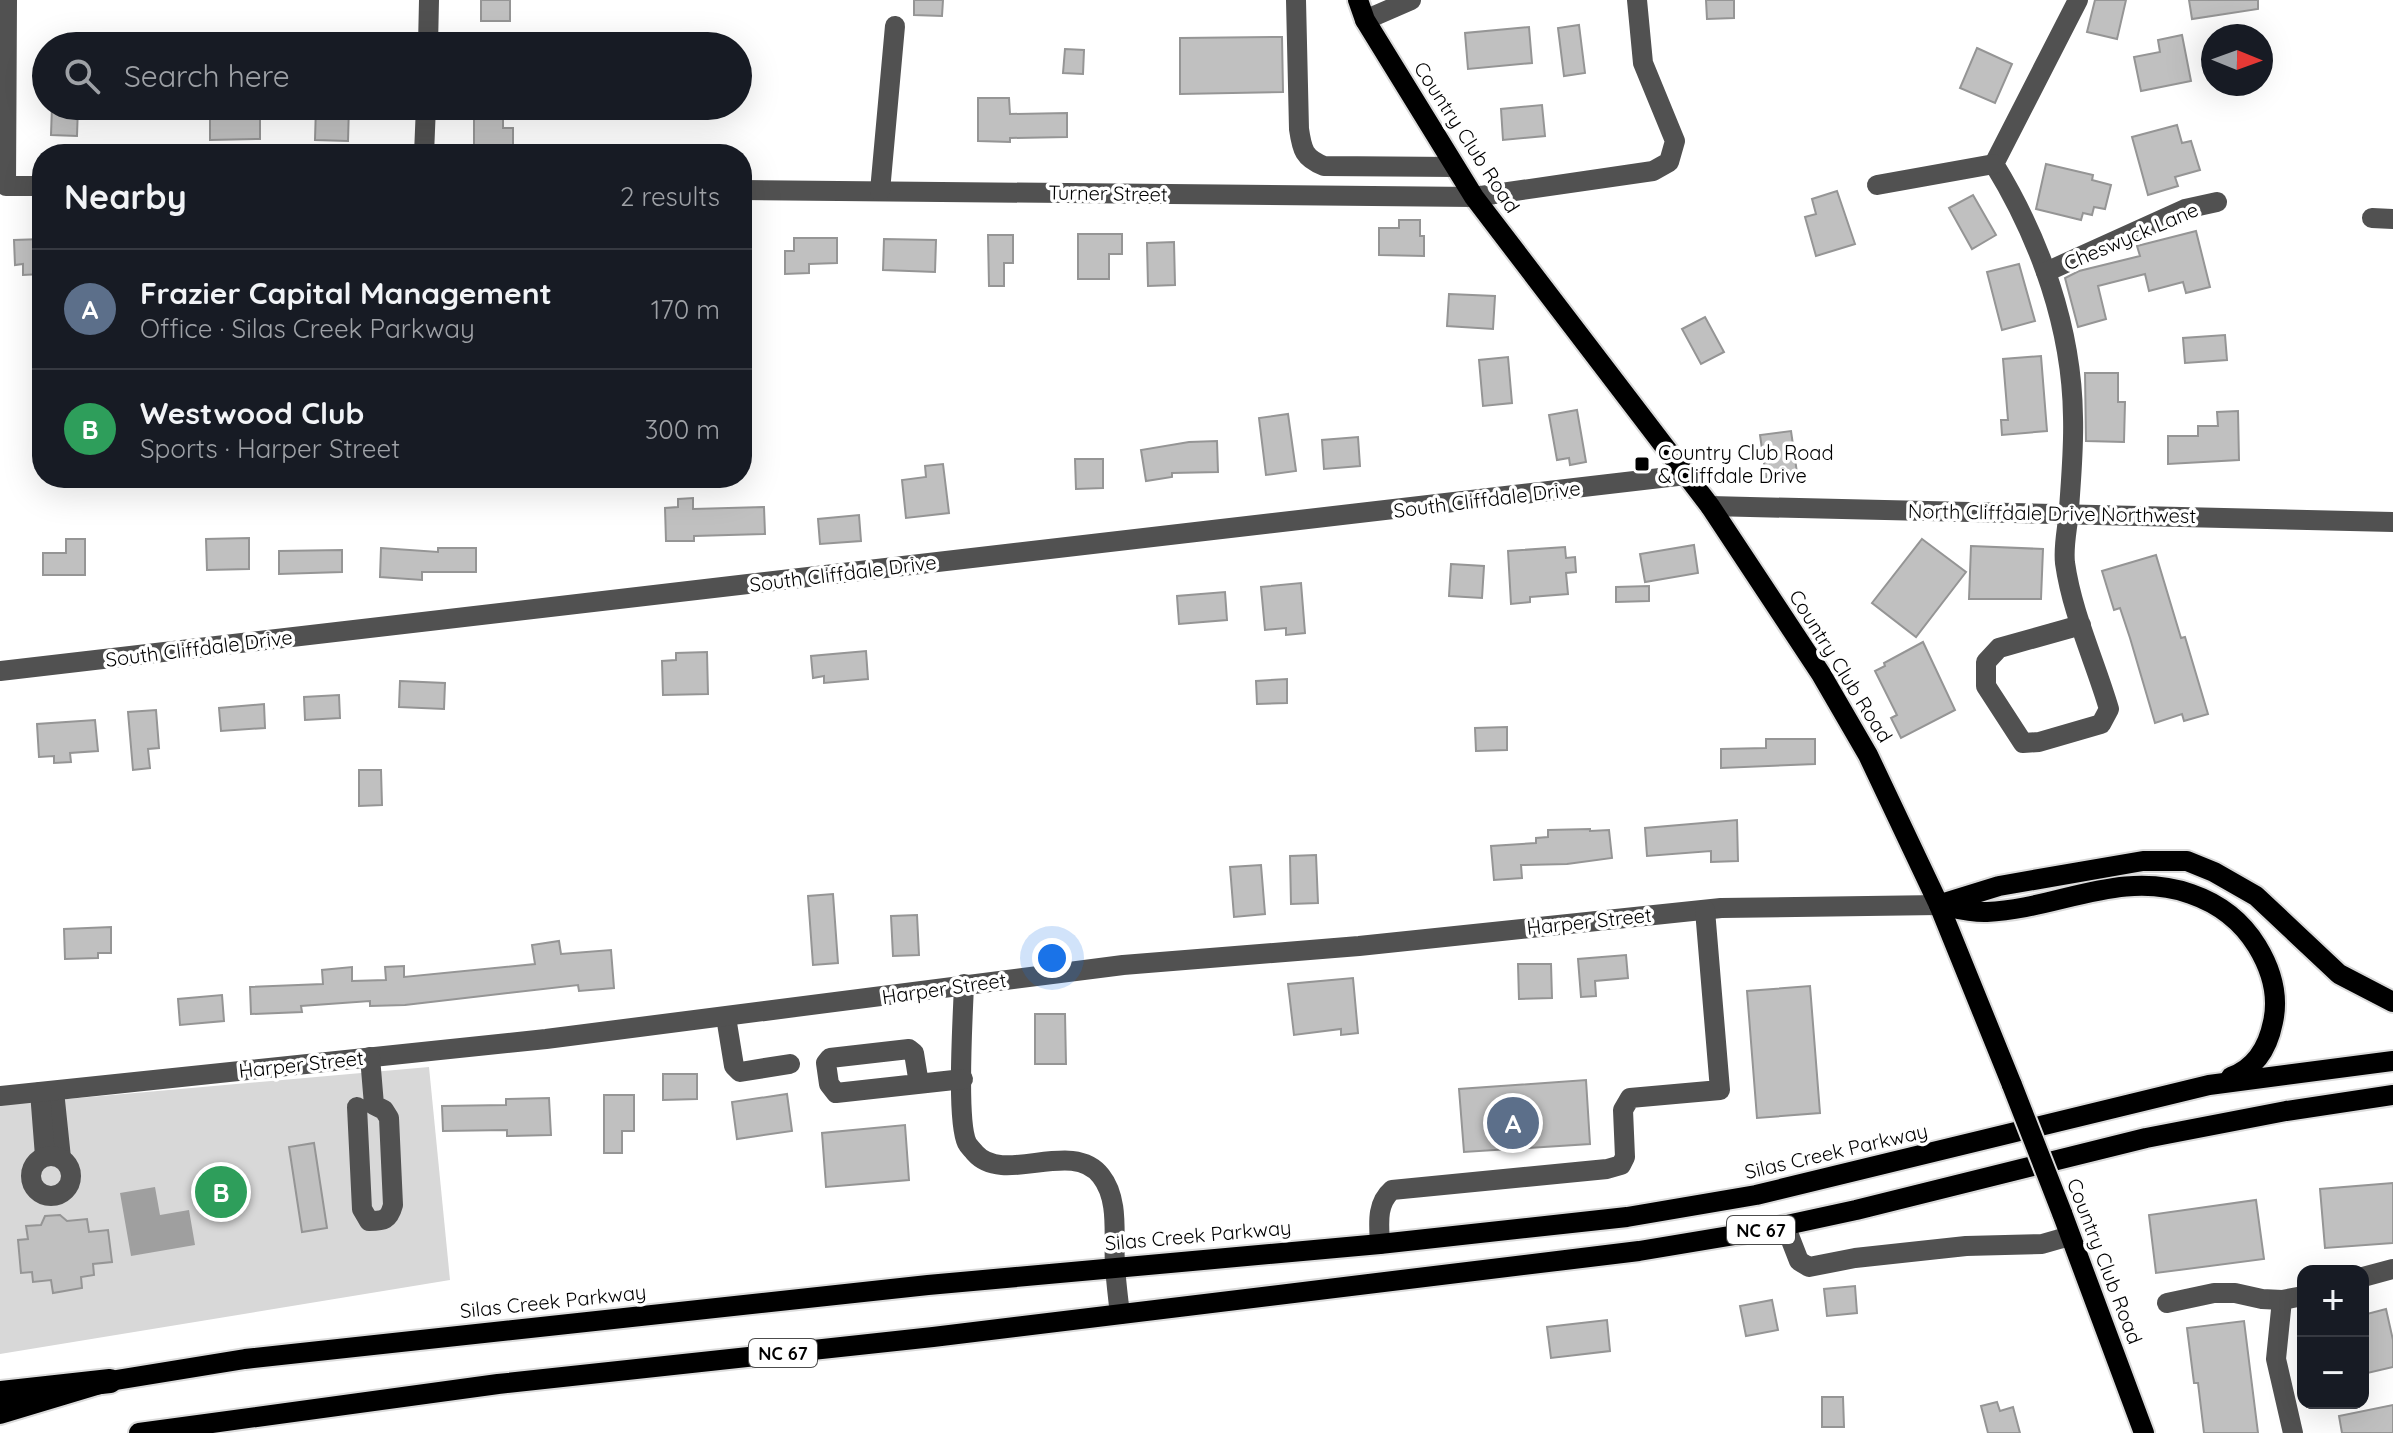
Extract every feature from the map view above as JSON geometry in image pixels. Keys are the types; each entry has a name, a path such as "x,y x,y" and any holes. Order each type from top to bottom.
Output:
{"highway":[{"path":"0,1393 110,1381"}],"main road":[{"name":"Country Club Road","path":"1358,0 1365,20 1474,197 1710,506 1821,674 1868,755 1939,905 2062,1213 2144,1433"},
{"path":"1939,905 1999,886 2143,861 2187,861 2214,872 2256,896 2339,974 2393,1002"},
{"path":"1939,905 1985,913 2035,906 2104,888 2130,885 2182,891 2222,908 2235,918 2262,955 2272,979 2275,1014 2271,1032 2256,1062 2242,1073 2209,1085"},
{"name":"Silas Creek Parkway","path":"0,1414 110,1381 328,1349 1115,1266 1380,1244 1627,1217 1756,1195 2209,1085 2393,1061"},
{"name":"NC 67","path":"139,1433 498,1384 1120,1314 1639,1251 1785,1225 2146,1138 2393,1095"},
{"path":"2348,1102 2393,1108"}],"street":[{"path":"7,0 6,186 32,186"},
{"path":"428,32 429,0"},
{"path":"1296,0 1299,129 1301,147 1310,160 1324,166 1455,167"},
{"path":"1365,20 1411,0"},
{"name":"Turner Street","path":"752,190 1474,197 1653,171 1669,162 1675,141 1643,63 1637,0"},
{"path":"1994,164 2078,0"},
{"path":"880,191 895,26"},
{"path":"424,144 425,120"},
{"path":"1877,185 1994,164"},
{"path":"1994,164 2016,199 2046,272 2069,365 2073,417 2069,512 2064,539 2065,565 2109,709 2101,724 2039,742 2023,743 1986,686 1986,662 1999,648 2081,625"},
{"name":"Cheswyck Lane","path":"2046,272 2185,209 2217,202"},
{"name":"South Cliffdale Drive","path":"0,671 1686,475"},
{"name":"North Cliffdale Drive Northwest","path":"1710,506 2069,512 2393,522"},
{"name":"Harper Street","path":"0,1096 546,1039 1123,965 1359,946 1705,910 1939,905"},
{"path":"1380,1244 1379,1214 1384,1196 1392,1190 1607,1169 1621,1165 1625,1157 1623,1110 1630,1098 1720,1090 1705,910"},
{"path":"964,984 963,1122 967,1142 978,1156 991,1163 1010,1165 1066,1160 1100,1174 1110,1192 1114,1216 1120,1314"},
{"path":"726,1017 734,1066 740,1072 790,1064"},
{"path":"357,1107 362,1209 369,1221 383,1221 390,1216 393,1205 389,1118 384,1110 374,1105 370,1057"},
{"path":"919,1084 963,1079"},
{"path":"47,1091 53,1157"},
{"path":"1785,1225 1799,1261 1809,1267 1855,1258 1966,1246 2042,1244 2070,1236"},
{"path":"2369,1275 2393,1269"},
{"path":"2167,1303 2214,1293 2282,1300 2297,1297"},
{"path":"2282,1300 2276,1359 2293,1433"}],"shaded area":[{"path":"429,1067 450,1280 0,1354 0,1105"},
{"path":"155,1187 160,1215 189,1210 195,1245 131,1256 120,1193"}],"building":[{"path":"481,0 510,0 510,21 481,21"},
{"path":"914,0 943,0 942,16 914,15"},
{"path":"1706,0 1734,0 1734,18 1707,19"},
{"path":"2095,0 2126,0 2117,39 2087,32"},
{"path":"2189,0 2258,0 2258,9 2192,19"},
{"path":"1579,25 1585,73 1564,76 1558,28"},
{"path":"1529,27 1532,63 1468,69 1465,33"},
{"path":"2182,35 2191,81 2141,91 2134,57 2160,52 2158,40"},
{"path":"1282,37 1283,92 1180,94 1180,38"},
{"path":"1977,48 2012,64 1995,103 1960,88"},
{"path":"1065,49 1084,50 1083,74 1063,73"},
{"path":"978,98 1009,98 1010,114 1067,113 1067,137 1010,138 1010,142 978,141"},
{"path":"1542,105 1545,136 1503,140 1501,109"},
{"path":"52,120 78,120 77,136 51,135"},
{"path":"210,120 260,120 260,139 210,140"},
{"path":"316,120 349,120 348,141 315,140"},
{"path":"474,120 503,120 503,128 513,128 513,144 474,144"},
{"path":"2177,125 2182,143 2191,141 2200,170 2175,177 2178,186 2148,195 2132,137"},
{"path":"2046,164 2093,175 2092,180 2111,185 2105,209 2094,207 2092,215 2083,213 2081,220 2036,209"},
{"path":"1837,191 1855,244 1816,256 1805,217 1816,214 1812,199"},
{"path":"1973,195 1996,235 1972,249 1949,208"},
{"path":"1399,220 1420,220 1424,256 1379,255 1379,228 1399,228"},
{"path":"2196,231 2210,287 2186,293 2183,282 2149,291 2145,274 2098,286 2106,319 2078,327 2065,278 2079,271 2140,256 2137,246"},
{"path":"1078,234 1122,234 1122,254 1109,254 1109,279 1078,279"},
{"path":"988,235 1013,235 1013,263 1004,263 1004,286 989,286"},
{"path":"794,238 837,238 837,263 809,264 809,273 785,274 785,251 794,251"},
{"path":"32,239 32,275 23,275 23,264 15,265 14,240"},
{"path":"884,239 936,240 935,272 883,270"},
{"path":"1174,242 1175,285 1148,286 1147,243"},
{"path":"2019,264 2035,321 2002,330 1987,272"},
{"path":"1449,294 1495,296 1493,329 1447,326"},
{"path":"1705,317 1724,352 1701,364 1682,329"},
{"path":"2225,335 2227,360 2185,363 2183,338"},
{"path":"2041,356 2047,431 2002,435 2001,420 2008,420 2003,359"},
{"path":"1508,357 1512,403 1483,406 1479,360"},
{"path":"2085,373 2118,373 2118,402 2125,402 2124,442 2086,441"},
{"path":"1577,410 1586,462 1570,465 1569,458 1557,460 1549,415"},
{"path":"2238,411 2239,460 2168,464 2168,436 2198,436 2198,426 2218,426 2217,412"},
{"path":"1288,414 1296,471 1266,475 1259,418"},
{"path":"1791,431 1798,480 1767,484 1760,435"},
{"path":"1358,437 1360,466 1324,469 1322,440"},
{"path":"1217,441 1218,472 1172,473 1172,477 1146,481 1141,450"},
{"path":"1075,459 1103,459 1103,488 1076,489"},
{"path":"943,464 949,513 906,518 902,480 926,477 925,466"},
{"path":"693,498 693,509 764,507 765,534 694,536 694,541 666,541 665,508 678,507 678,499"},
{"path":"859,515 861,541 820,544 818,519"},
{"path":"249,538 249,569 207,570 206,539"},
{"path":"66,539 85,539 85,575 43,575 43,553 66,553"},
{"path":"1922,539 1966,572 1916,637 1872,603"},
{"path":"1694,545 1698,573 1645,582 1640,554"},
{"path":"1971,546 2043,549 2041,599 1969,599"},
{"path":"1565,547 1566,558 1575,557 1576,572 1566,573 1568,594 1530,597 1530,602 1511,604 1508,551"},
{"path":"381,548 438,552 438,548 476,548 476,572 422,572 422,580 380,577"},
{"path":"342,550 342,572 279,574 279,551"},
{"path":"2156,555 2208,714 2184,721 2182,714 2155,723 2120,608 2114,610 2102,571"},
{"path":"1451,564 1484,566 1482,598 1449,596"},
{"path":"1301,583 1305,633 1286,635 1286,628 1265,630 1261,587"},
{"path":"1649,586 1649,601 1616,602 1616,587"},
{"path":"1225,592 1227,620 1179,624 1177,596"},
{"path":"1923,642 1955,710 1901,738 1891,718 1897,715 1875,671"},
{"path":"866,651 868,679 824,683 824,676 813,678 811,656"},
{"path":"707,652 708,694 663,695 662,661 676,660 676,653"},
{"path":"1287,679 1287,703 1257,704 1256,681"},
{"path":"400,681 445,683 444,709 399,707"},
{"path":"339,695 340,718 305,720 304,697"},
{"path":"264,704 265,728 221,731 219,708"},
{"path":"156,710 159,748 148,749 150,768 133,770 128,712"},
{"path":"95,720 98,751 70,753 71,762 54,763 54,756 39,757 37,724"},
{"path":"1507,727 1507,750 1476,751 1475,728"},
{"path":"1766,739 1815,739 1815,764 1721,768 1721,749 1766,748"},
{"path":"359,770 381,770 382,805 359,806"},
{"path":"1737,820 1738,861 1711,862 1711,851 1647,856 1645,828"},
{"path":"1548,830 1609,830 1612,858 1567,864 1521,865 1522,878 1494,880 1491,846 1536,843 1536,838 1548,837"},
{"path":"1316,855 1318,903 1291,904 1290,856"},
{"path":"1261,865 1265,914 1234,917 1230,867"},
{"path":"833,894 838,963 813,965 808,896"},
{"path":"917,915 919,955 893,956 891,916"},
{"path":"111,927 111,953 98,953 98,958 65,959 64,929"},
{"path":"559,941 561,954 611,950 614,988 579,991 578,985 405,1005 370,1006 370,1001 301,1006 302,1012 251,1014 250,987 323,984 322,970 352,967 352,981 386,980 385,967 404,966 404,977 535,964 532,945"},
{"path":"1626,955 1628,978 1595,981 1596,996 1581,997 1578,959"},
{"path":"1518,964 1551,964 1552,998 1519,999"},
{"path":"1353,978 1358,1033 1341,1035 1341,1029 1294,1035 1288,984"},
{"path":"1810,986 1820,1113 1757,1118 1747,991"},
{"path":"222,995 224,1021 180,1025 178,999"},
{"path":"1035,1014 1065,1014 1066,1064 1035,1064"},
{"path":"663,1074 697,1074 697,1099 663,1100"},
{"path":"1586,1080 1590,1144 1464,1152 1459,1089"},
{"path":"787,1094 792,1131 737,1139 732,1102"},
{"path":"604,1095 634,1095 634,1131 622,1131 622,1153 604,1153"},
{"path":"549,1098 551,1135 507,1136 507,1130 443,1131 442,1106 506,1105 506,1099"},
{"path":"905,1125 909,1180 826,1187 822,1133"},
{"path":"314,1143 327,1228 302,1232 289,1147"},
{"path":"2393,1183 2393,1243 2325,1248 2320,1189"},
{"path":"2256,1200 2264,1259 2156,1273 2149,1215"},
{"path":"60,1215 67,1221 87,1219 89,1232 108,1230 112,1262 93,1264 94,1275 81,1277 82,1288 53,1293 51,1280 33,1282 32,1272 21,1273 18,1240 28,1239 26,1226 41,1225 45,1216"},
{"path":"1855,1286 1857,1313 1827,1316 1824,1289"},
{"path":"1772,1300 1778,1330 1746,1336 1740,1306"},
{"path":"2386,1309 2393,1340 2393,1367 2369,1373 2369,1337 2369,1313"},
{"path":"1607,1320 1610,1351 1551,1358 1547,1327"},
{"path":"2244,1321 2258,1433 2204,1433 2187,1328"},
{"path":"1822,1397 1843,1397 1844,1427 1822,1427"},
{"path":"1997,1402 2000,1411 2013,1407 2020,1433 1988,1433 1981,1406"},
{"path":"2393,1405 2393,1433 2342,1433 2339,1416"}],"place":[{"name":"Country Club Road & Cliffdale Drive","path":"1642,464"},
{"name":"Frazier Capital Management","path":"1513,1123"},
{"name":"Westwood Club","path":"221,1192"}]}
